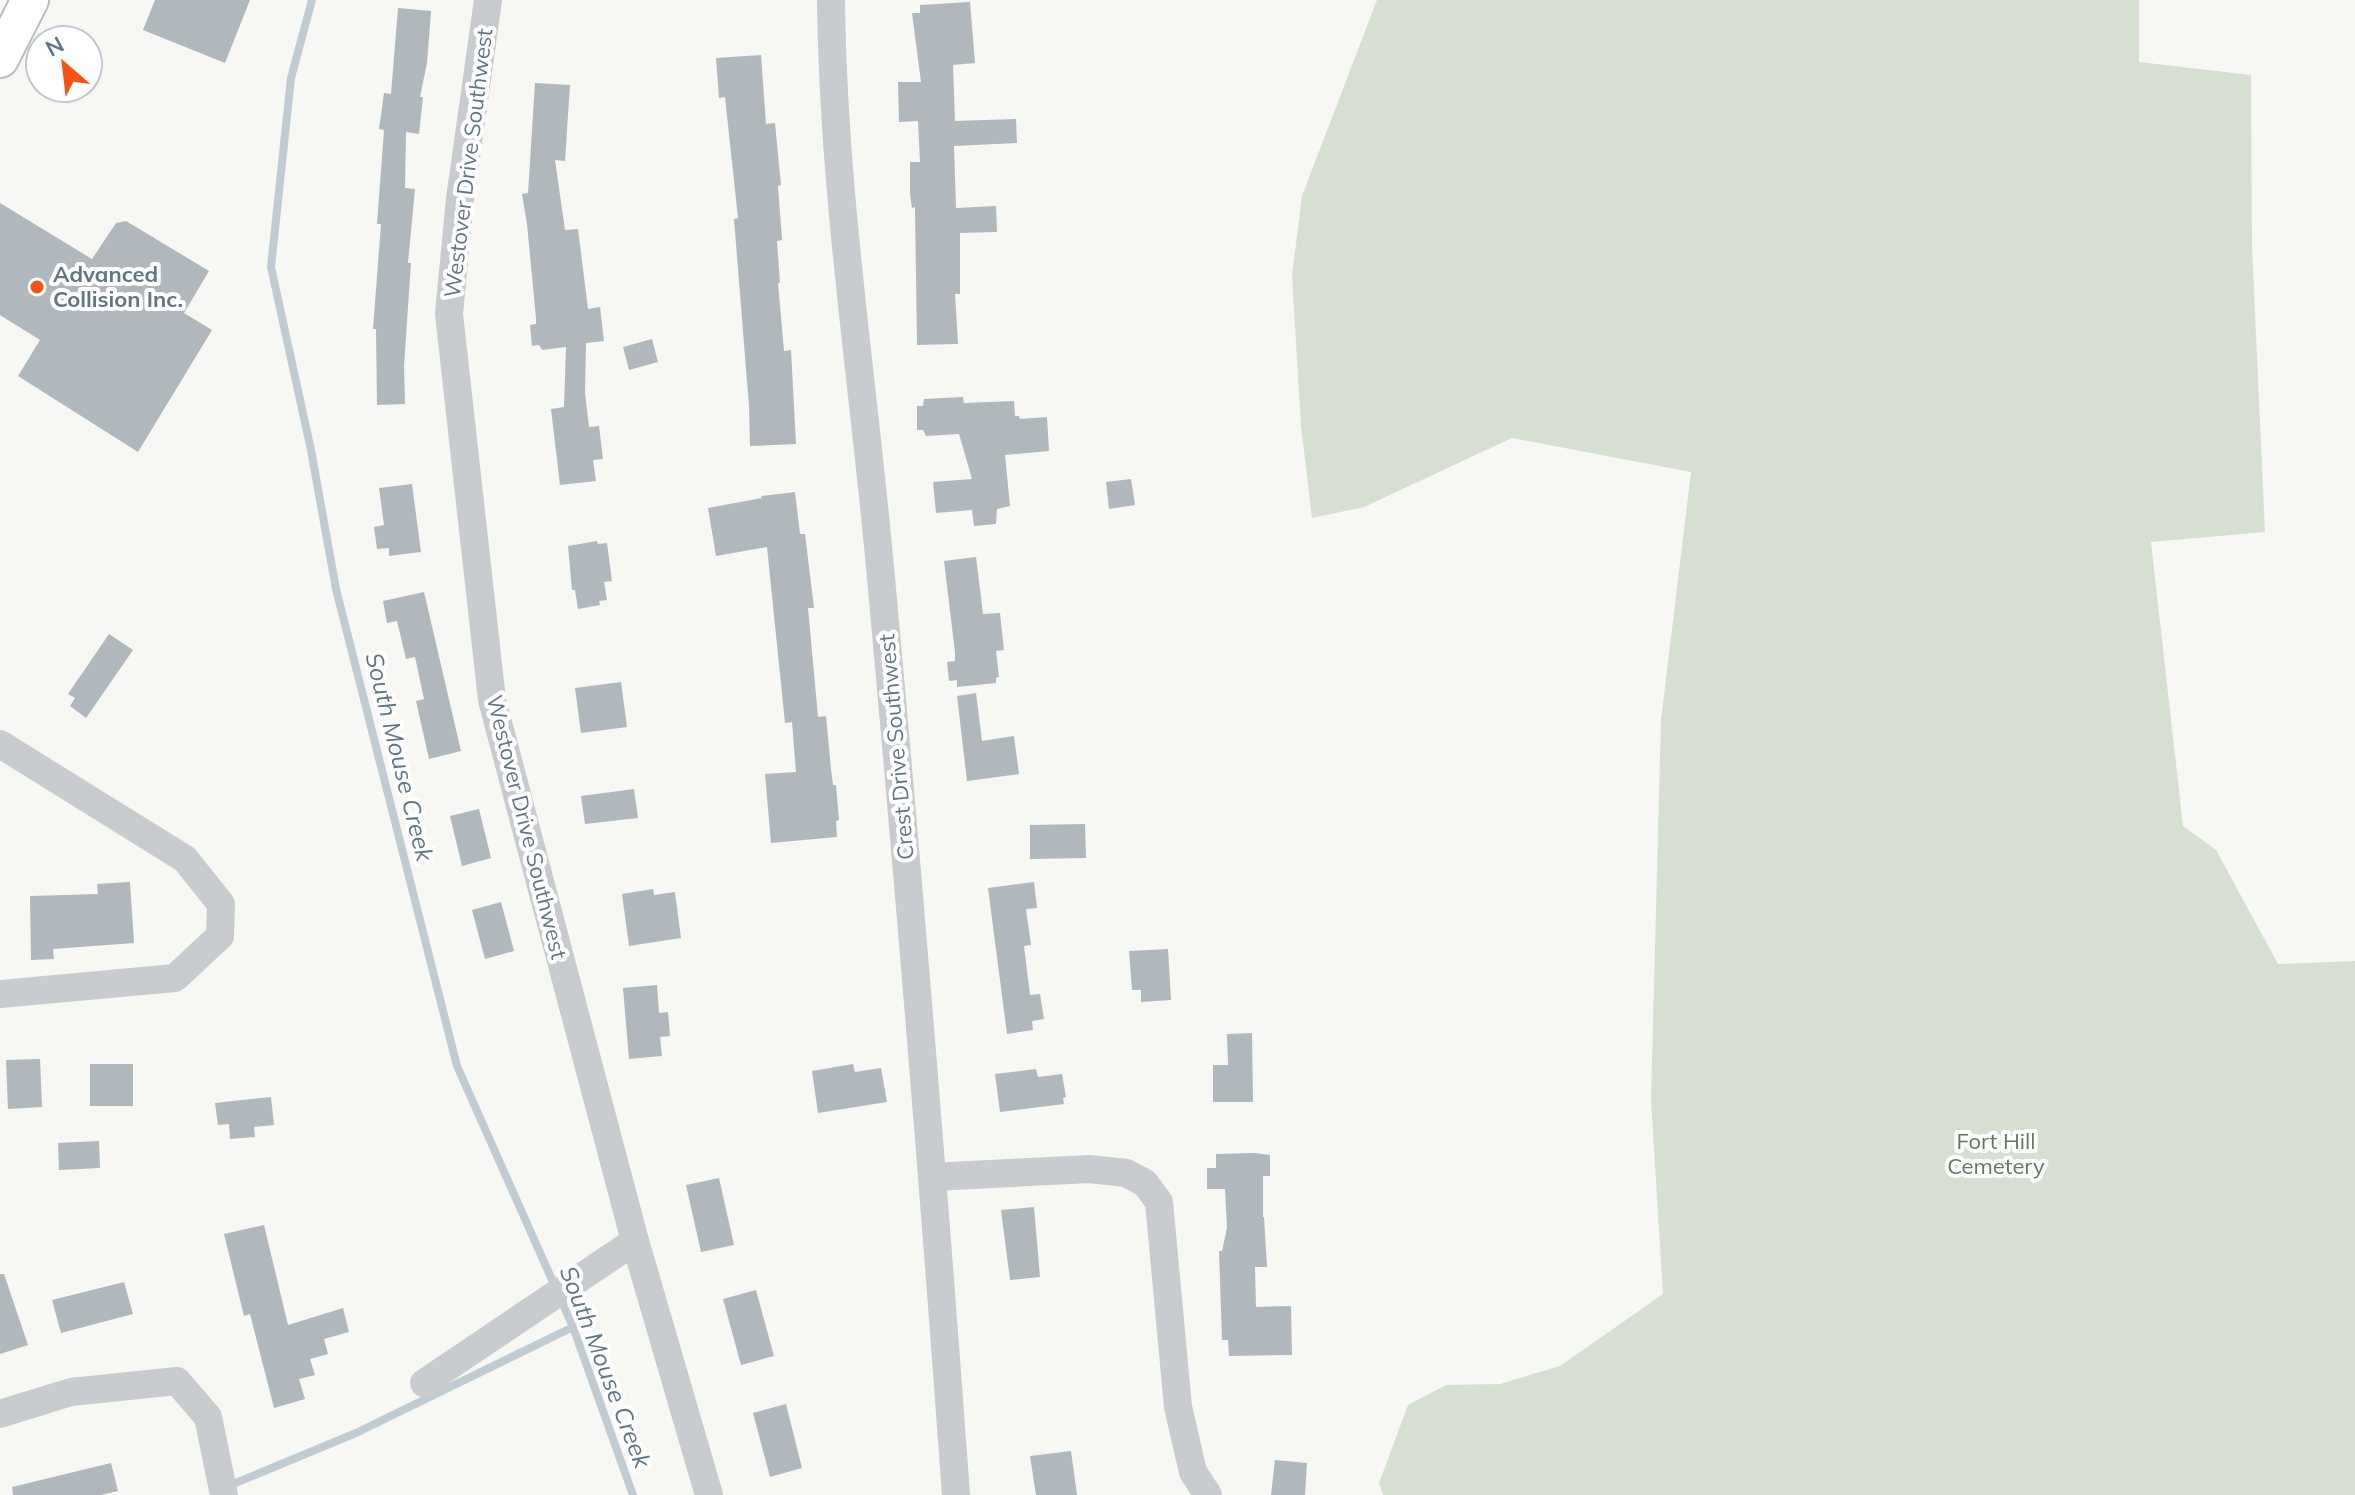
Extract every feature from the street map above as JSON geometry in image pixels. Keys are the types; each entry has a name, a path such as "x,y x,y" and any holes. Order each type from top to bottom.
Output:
{"main road":[{"path":"0,59 30,0"}],"street":[{"name":"Westover Drive Southwest","path":"488,0 460,199 449,314 492,700 635,1241 709,1495"},
{"name":"Crest Drive Southwest","path":"831,0 836,147 881,574 933,1177 956,1495"},
{"path":"0,744 185,859 221,904 220,936 175,978 0,994"},
{"path":"933,1177 1089,1169 1126,1173 1145,1183 1159,1202 1178,1407 1193,1472 1208,1495"},
{"path":"424,1383 635,1241"},
{"path":"0,1414 71,1392 177,1381 208,1417 224,1495"}],"green space":[{"name":"Fort Hill Cemetery","path":"1377,0 2139,0 2139,62 2251,75 2252,247 2265,532 2151,542 2183,826 2216,850 2278,964 2355,961 2355,1495 1383,1495 1379,1483 1408,1405 1446,1385 1500,1384 1560,1366 1663,1294 1651,1100 1661,720 1691,472 1512,438 1364,507 1312,518 1301,426 1292,276 1302,196"}],"building":[{"path":"155,0 250,0 225,63 143,30"},
{"path":"970,2 975,63 953,65 955,121 1016,119 1017,143 954,146 956,208 996,206 997,232 960,233 960,294 955,294 958,344 917,345 915,207 912,208 910,194 910,162 920,162 918,121 899,122 898,82 921,82 912,13 920,13 920,5"},
{"path":"398,8 431,11 427,63 420,97 423,97 419,134 406,132 405,188 415,189 408,263 411,263 404,366 405,404 377,405 376,329 373,329 384,130 379,129 384,93 391,94"},
{"path":"761,55 766,124 775,123 781,185 778,186 782,240 777,241 778,283 784,351 791,350 796,444 750,446 734,219 738,218 725,97 719,98 716,58"},
{"path":"535,83 570,85 565,161 555,160 565,230 578,229 588,309 600,307 604,341 586,343 585,393 589,427 599,426 603,459 593,460 596,481 560,485 551,409 564,407 566,347 542,350 539,345 532,346 530,325 536,324 536,318 522,194 528,193"},
{"path":"0,203 92,259 116,223 126,221 209,271 184,313 212,330 138,452 18,376 40,340 0,315"},
{"path":"652,339 658,362 629,370 623,347"},
{"path":"963,397 964,403 1014,401 1015,416 1020,419 1047,417 1049,451 1005,455 1010,506 997,509 996,524 974,526 972,510 936,513 933,482 972,479 959,434 926,436 923,430 917,430 917,406 923,406 924,399"},
{"path":"1131,479 1135,505 1109,509 1106,482"},
{"path":"412,484 421,552 389,556 389,548 377,549 374,527 384,525 379,488"},
{"path":"795,492 800,534 805,534 814,608 808,608 818,717 826,716 839,820 836,821 837,837 771,843 765,774 796,772 792,722 785,723 767,547 716,556 708,508"},
{"path":"597,541 598,544 607,543 612,581 604,582 607,600 599,601 600,605 578,609 575,590 572,590 568,546"},
{"path":"976,557 983,614 1000,613 1004,650 996,651 999,677 996,683 957,687 957,680 949,681 947,662 955,661 955,652 944,561"},
{"path":"424,592 461,751 429,759 416,701 424,699 415,657 406,659 397,621 387,623 383,601"},
{"path":"109,634 133,650 86,718 70,706 75,698 68,694"},
{"path":"621,682 627,727 581,733 575,688"},
{"path":"976,693 982,741 1014,736 1019,774 967,781 957,696"},
{"path":"634,789 638,818 585,824 581,796"},
{"path":"479,809 491,858 462,866 450,816"},
{"path":"1085,824 1086,858 1030,859 1030,825"},
{"path":"130,882 134,943 53,949 54,959 31,960 30,896 98,894 97,884"},
{"path":"1034,882 1037,908 1026,909 1031,945 1024,946 1030,995 1040,994 1044,1019 1032,1021 1033,1030 1007,1034 988,888"},
{"path":"653,889 654,895 675,892 681,938 629,946 622,894"},
{"path":"501,902 514,951 485,959 472,910"},
{"path":"1168,949 1171,1000 1141,1002 1141,990 1132,990 1129,951"},
{"path":"657,985 659,1013 668,1012 670,1036 660,1037 662,1056 629,1059 623,988"},
{"path":"1252,1033 1253,1102 1213,1102 1213,1065 1228,1065 1227,1034"},
{"path":"40,1059 42,1107 8,1109 6,1060"},
{"path":"90,1064 133,1064 133,1106 90,1106"},
{"path":"853,1064 855,1072 881,1068 887,1102 818,1113 812,1071"},
{"path":"1036,1069 1038,1077 1062,1074 1066,1097 1063,1098 1064,1104 1000,1112 995,1074"},
{"path":"271,1097 274,1125 254,1127 255,1137 230,1139 229,1124 218,1125 215,1103"},
{"path":"99,1141 100,1168 59,1170 58,1143"},
{"path":"1216,1154 1270,1155 1270,1176 1263,1176 1267,1267 1255,1267 1256,1307 1291,1306 1292,1355 1229,1356 1228,1340 1222,1340 1219,1251 1222,1251 1227,1228 1225,1189 1207,1189 1207,1168 1216,1168"},
{"path":"719,1178 734,1245 701,1252 686,1185"},
{"path":"1034,1207 1040,1277 1010,1280 1001,1210"},
{"path":"264,1225 288,1325 343,1308 349,1332 324,1339 328,1354 310,1359 315,1375 299,1379 305,1399 274,1408 250,1314 244,1316 224,1234"},
{"path":"0,1274 4,1274 28,1345 0,1354"},
{"path":"124,1282 133,1314 61,1333 52,1300"},
{"path":"756,1290 774,1356 741,1365 723,1299"},
{"path":"786,1404 802,1468 770,1477 753,1413"},
{"path":"1071,1451 1077,1495 1036,1495 1030,1456"},
{"path":"1275,1460 1307,1463 1305,1495 1271,1495"},
{"path":"111,1463 118,1491 101,1495 13,1495 12,1487"}],"waterway":[{"name":"South Mouse Creek","path":"312,0 291,78 271,267 311,450 336,589 457,1066 573,1327 633,1495"},
{"path":"226,1487 356,1433 573,1327"}],"place":[{"name":"Advanced Collision Inc.","path":"37,287"}]}
